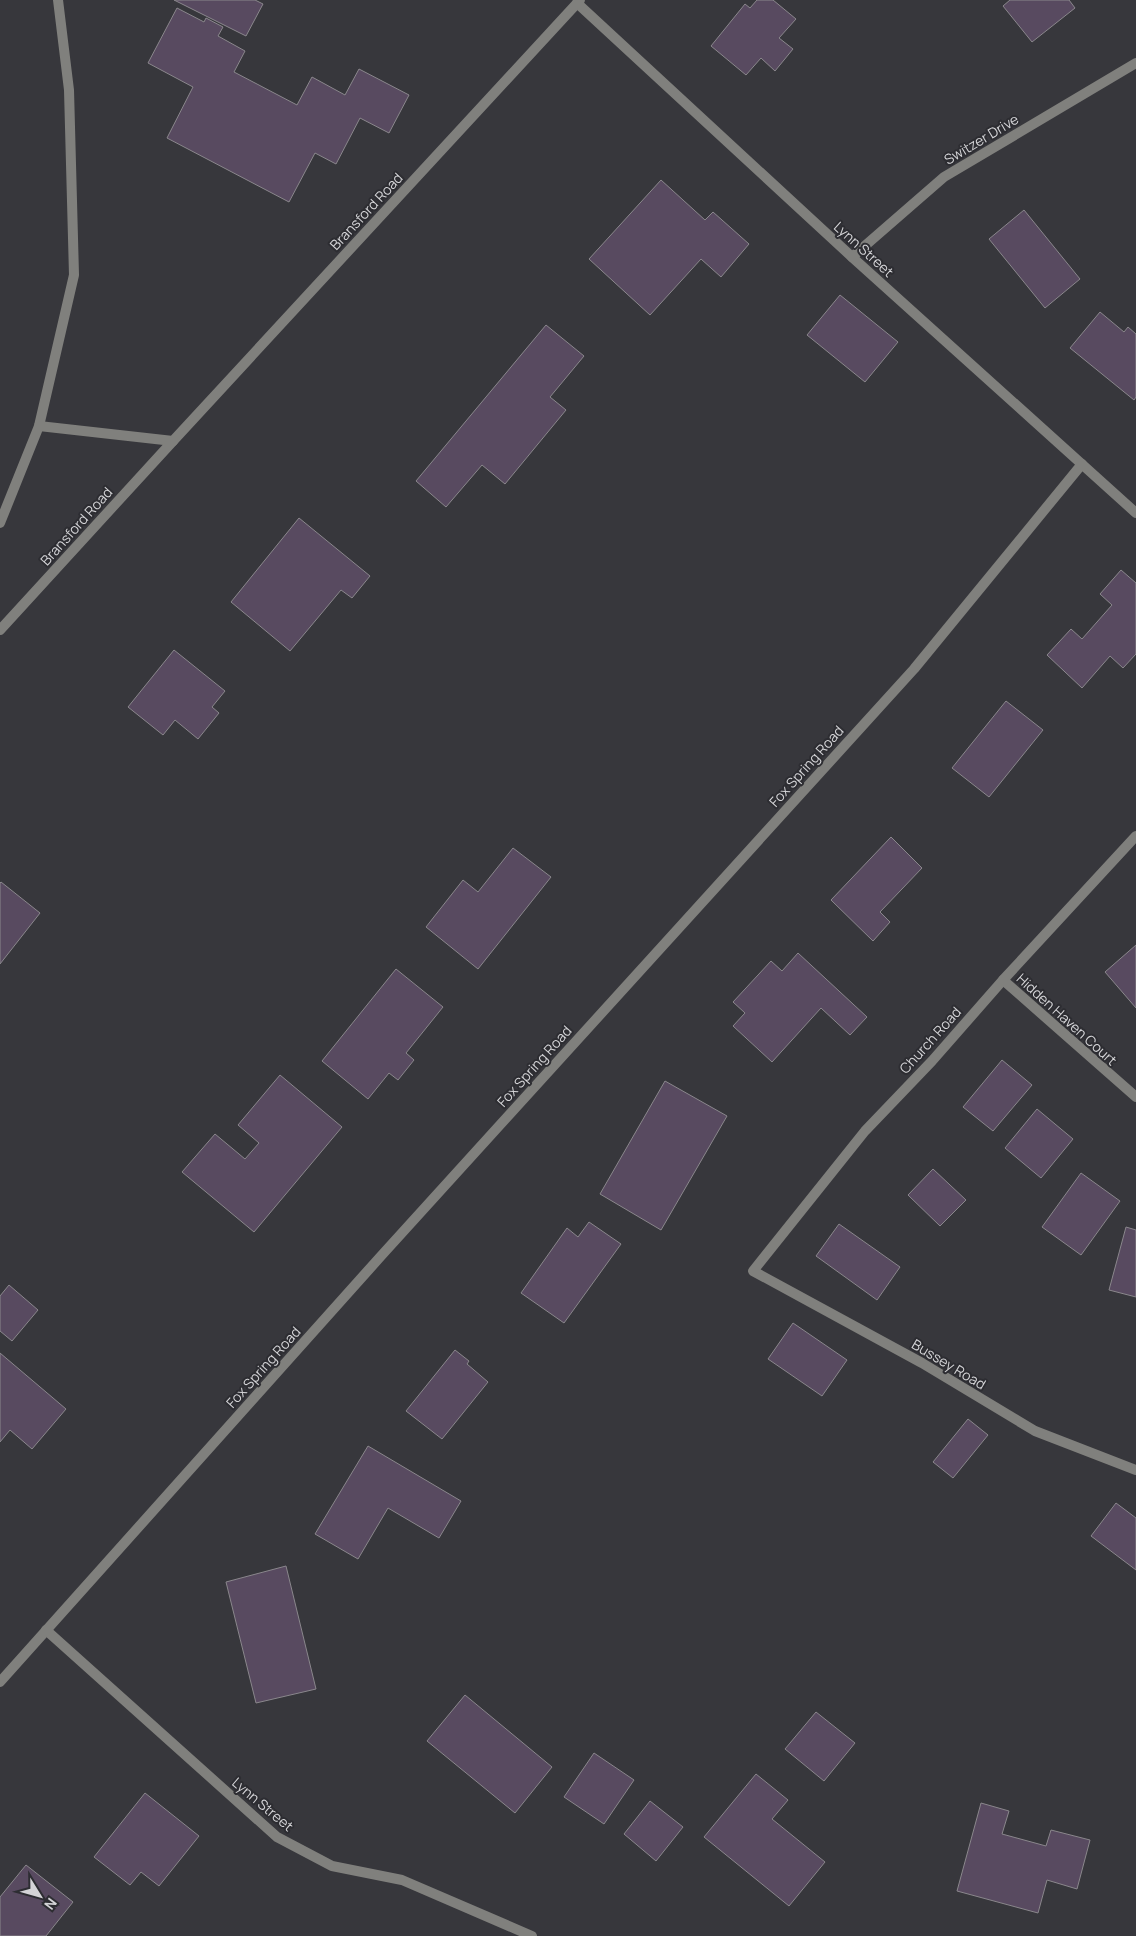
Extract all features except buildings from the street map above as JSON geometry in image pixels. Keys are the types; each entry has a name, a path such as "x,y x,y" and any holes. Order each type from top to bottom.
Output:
{"street":[{"path":"0,523 39,426 74,274 69,90 58,0"},
{"name":"Lynn Street","path":"578,2 852,257 1136,512"},
{"name":"Bransford Road","path":"0,630 578,2"},
{"name":"Switzer Drive","path":"852,257 944,177 1136,63"},
{"path":"39,426 173,441"},
{"name":"Fox Spring Road","path":"0,1682 387,1249 914,669 1082,464"},
{"name":"Church Road","path":"754,1271 865,1131 932,1061 1003,980 1136,836"},
{"name":"Hidden Haven Court","path":"1003,980 1136,1097"},
{"name":"Bussey Road","path":"754,1271 922,1363 1035,1431 1136,1470"},
{"name":"Lynn Street","path":"46,1630 277,1837 332,1866 402,1880 532,1936"}]}
